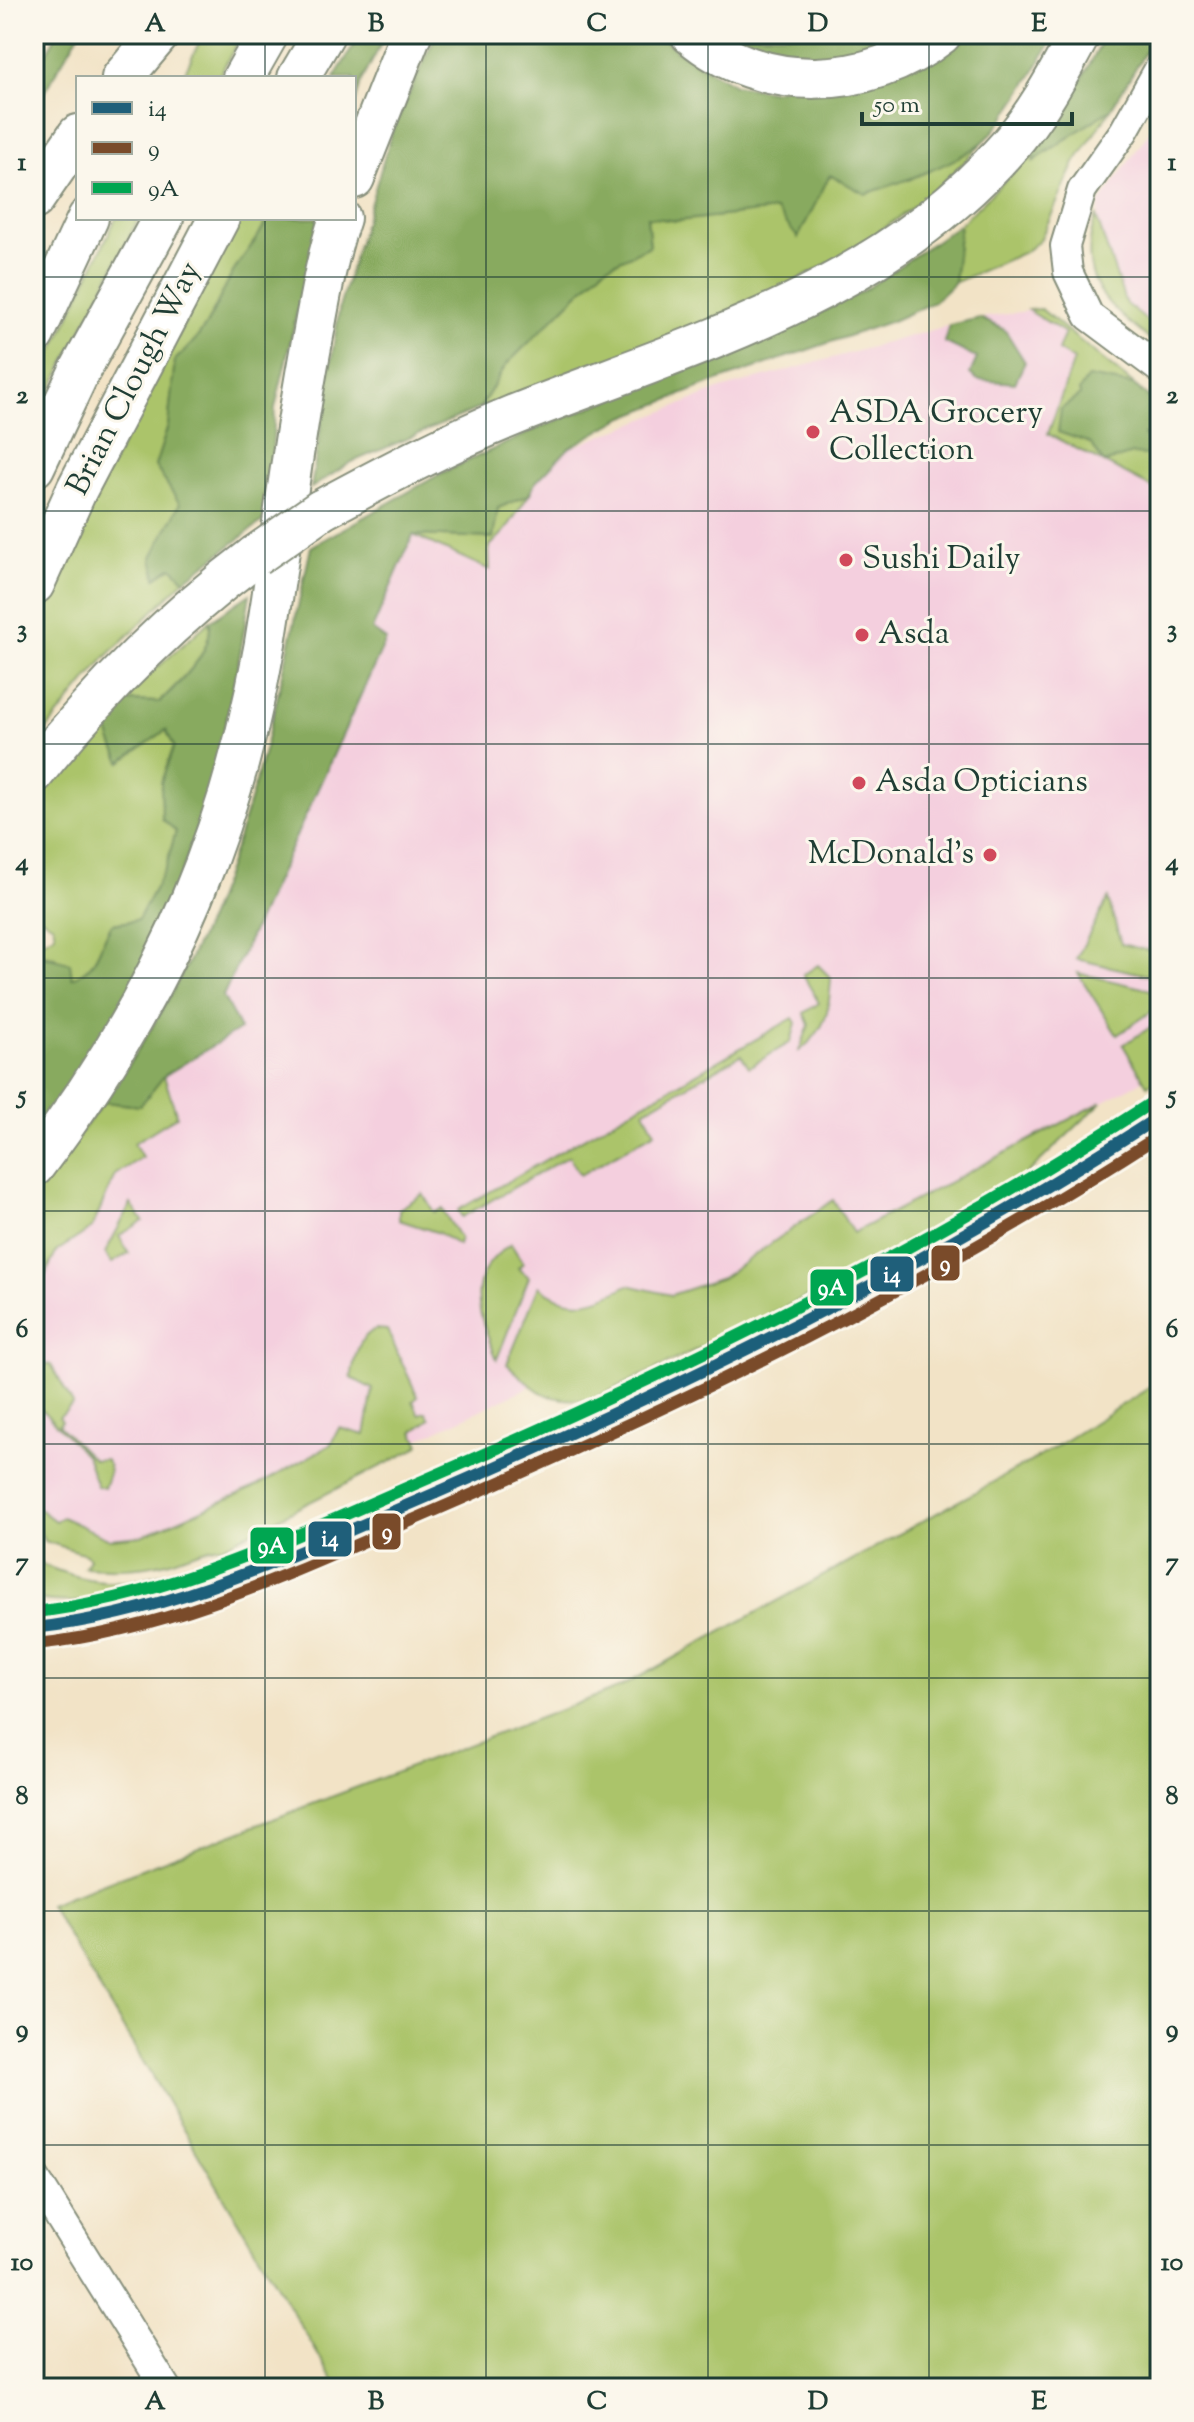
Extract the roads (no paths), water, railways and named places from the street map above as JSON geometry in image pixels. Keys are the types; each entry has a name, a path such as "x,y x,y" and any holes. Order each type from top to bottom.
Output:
{"highway":[{"path":"124,76 159,34"},
{"path":"150,76 169,34"},
{"path":"244,76 268,34"},
{"path":"299,76 324,34"},
{"path":"356,173 411,34"},
{"path":"691,34 727,60 755,70 788,77 816,78 873,70 941,34"},
{"path":"34,773 89,705 143,648 255,556 321,510 415,460 510,417 767,318 818,293 896,245 947,208 1009,146 1054,83 1080,34"},
{"path":"34,199 76,138"},
{"path":"34,334 86,220"},
{"name":"Brian Clough Way","path":"34,467 79,372 162,220"},
{"name":"Brian Clough Way","path":"34,584 77,489 218,220"},
{"path":"34,1166 94,1083 151,988 183,924 224,816 259,677 294,435 320,298 340,220"}],"main road":[{"path":"34,1628 121,1617 232,1579 519,1458 741,1358 870,1292 1015,1210 1160,1116"},
{"path":"34,1610 121,1617"}],"street":[{"path":"1160,67 1124,131 1082,190 1065,246 1068,272 1089,316 1160,369"},
{"path":"34,2176 166,2388"}],"place":[{"name":"ASDA Grocery Collection","path":"813,432"},
{"name":"Sushi Daily","path":"846,560"},
{"name":"Asda","path":"862,635"},
{"name":"Asda Opticians","path":"859,783"},
{"name":"McDonald's","path":"990,855"}]}
